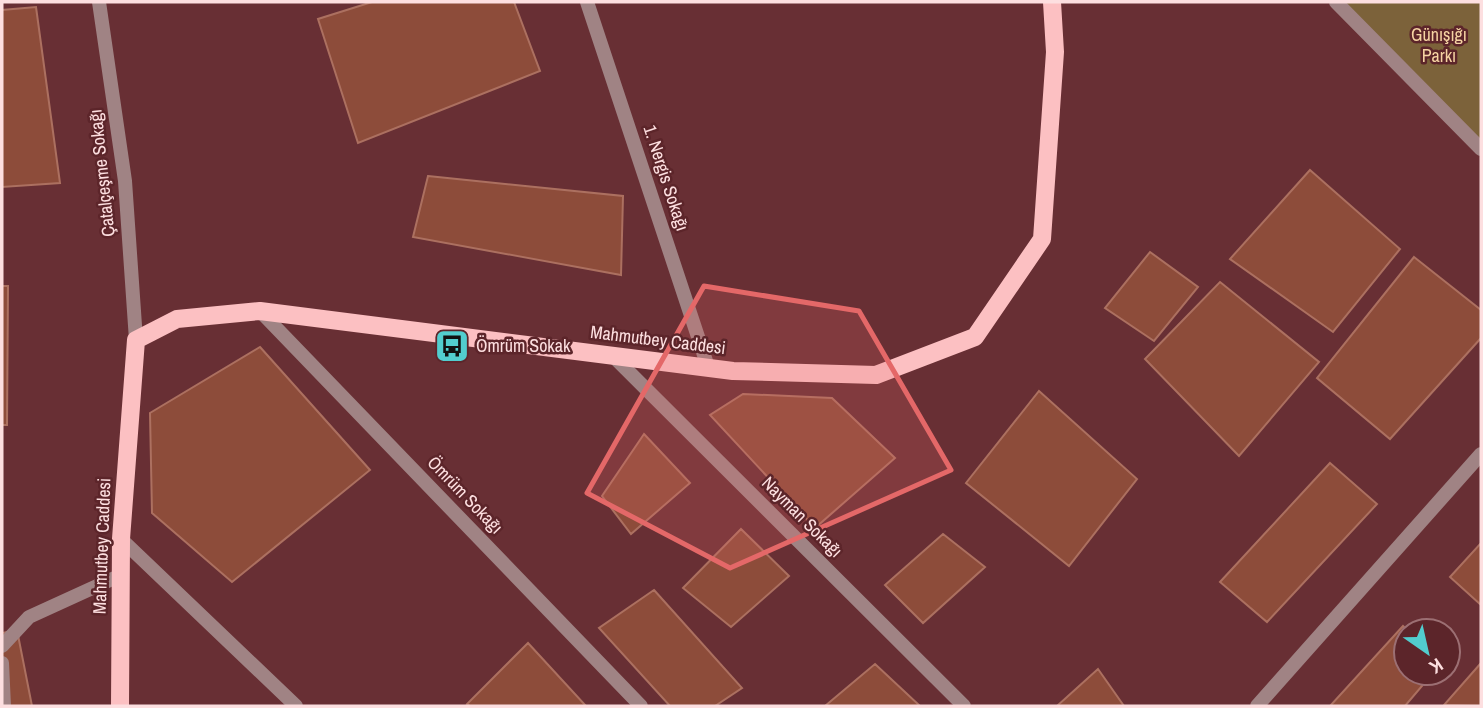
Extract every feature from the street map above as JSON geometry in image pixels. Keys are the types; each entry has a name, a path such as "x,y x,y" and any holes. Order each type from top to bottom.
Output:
{"main road":[{"name":"Mahmutbey Caddesi","path":"120,706 121,539 136,340 177,319 260,311 733,371 876,375 975,337 1042,239 1055,52 1052,2"}],"street":[{"name":"Çatalçeşme Sokağı","path":"99,2 125,181 136,340"},
{"name":"1. Nergis Sokağı","path":"587,2 708,367"},
{"path":"1336,2 1481,149"},
{"name":"Ömrüm Sokağı","path":"260,311 641,706"},
{"name":"Nayman Sokağı","path":"613,356 964,706"},
{"path":"1257,706 1481,454"},
{"path":"121,539 296,706"},
{"path":"2,646 29,617 121,575"},
{"path":"2,663 4,706"}],"highlighted area":[{"path":"704,286 859,311 951,470 730,568 587,493"}],"green space":[{"name":"Günışığı Parkı","path":"1336,2 1481,2 1481,149"}],"building":[{"path":"372,2 514,2 540,71 358,143 318,19"},
{"path":"36,7 60,183 2,187 2,10"},
{"path":"1310,170 1400,249 1333,332 1230,259"},
{"path":"428,176 623,196 621,275 413,237"},
{"path":"1150,252 1198,287 1154,341 1105,308"},
{"path":"1414,257 1481,310 1481,338 1390,439 1317,378"},
{"path":"1220,282 1319,362 1239,456 1145,359"},
{"path":"2,286 8,286 7,425 2,425"},
{"path":"260,347 370,470 232,582 152,513 150,413"},
{"path":"1039,391 1137,479 1069,566 966,483"},
{"path":"743,394 832,398 895,458 815,528 710,415"},
{"path":"644,434 690,483 631,534 602,496"},
{"path":"1330,463 1377,504 1267,622 1220,582"},
{"path":"741,529 789,576 731,627 683,588"},
{"path":"943,534 985,567 923,623 885,585"},
{"path":"1481,543 1481,605 1450,577"},
{"path":"654,590 742,688 715,706 670,706 599,628"},
{"path":"17,630 32,706 2,706 2,633"},
{"path":"1392,638 1392,687 1421,687 1405,706 1330,706"},
{"path":"528,643 586,706 467,704"},
{"path":"1481,663 1481,706 1444,705"},
{"path":"875,664 920,706 825,706"},
{"path":"1098,669 1124,706 1057,706"}],"place":[{"name":"Ömrüm Sokak","path":"452,346"}]}
